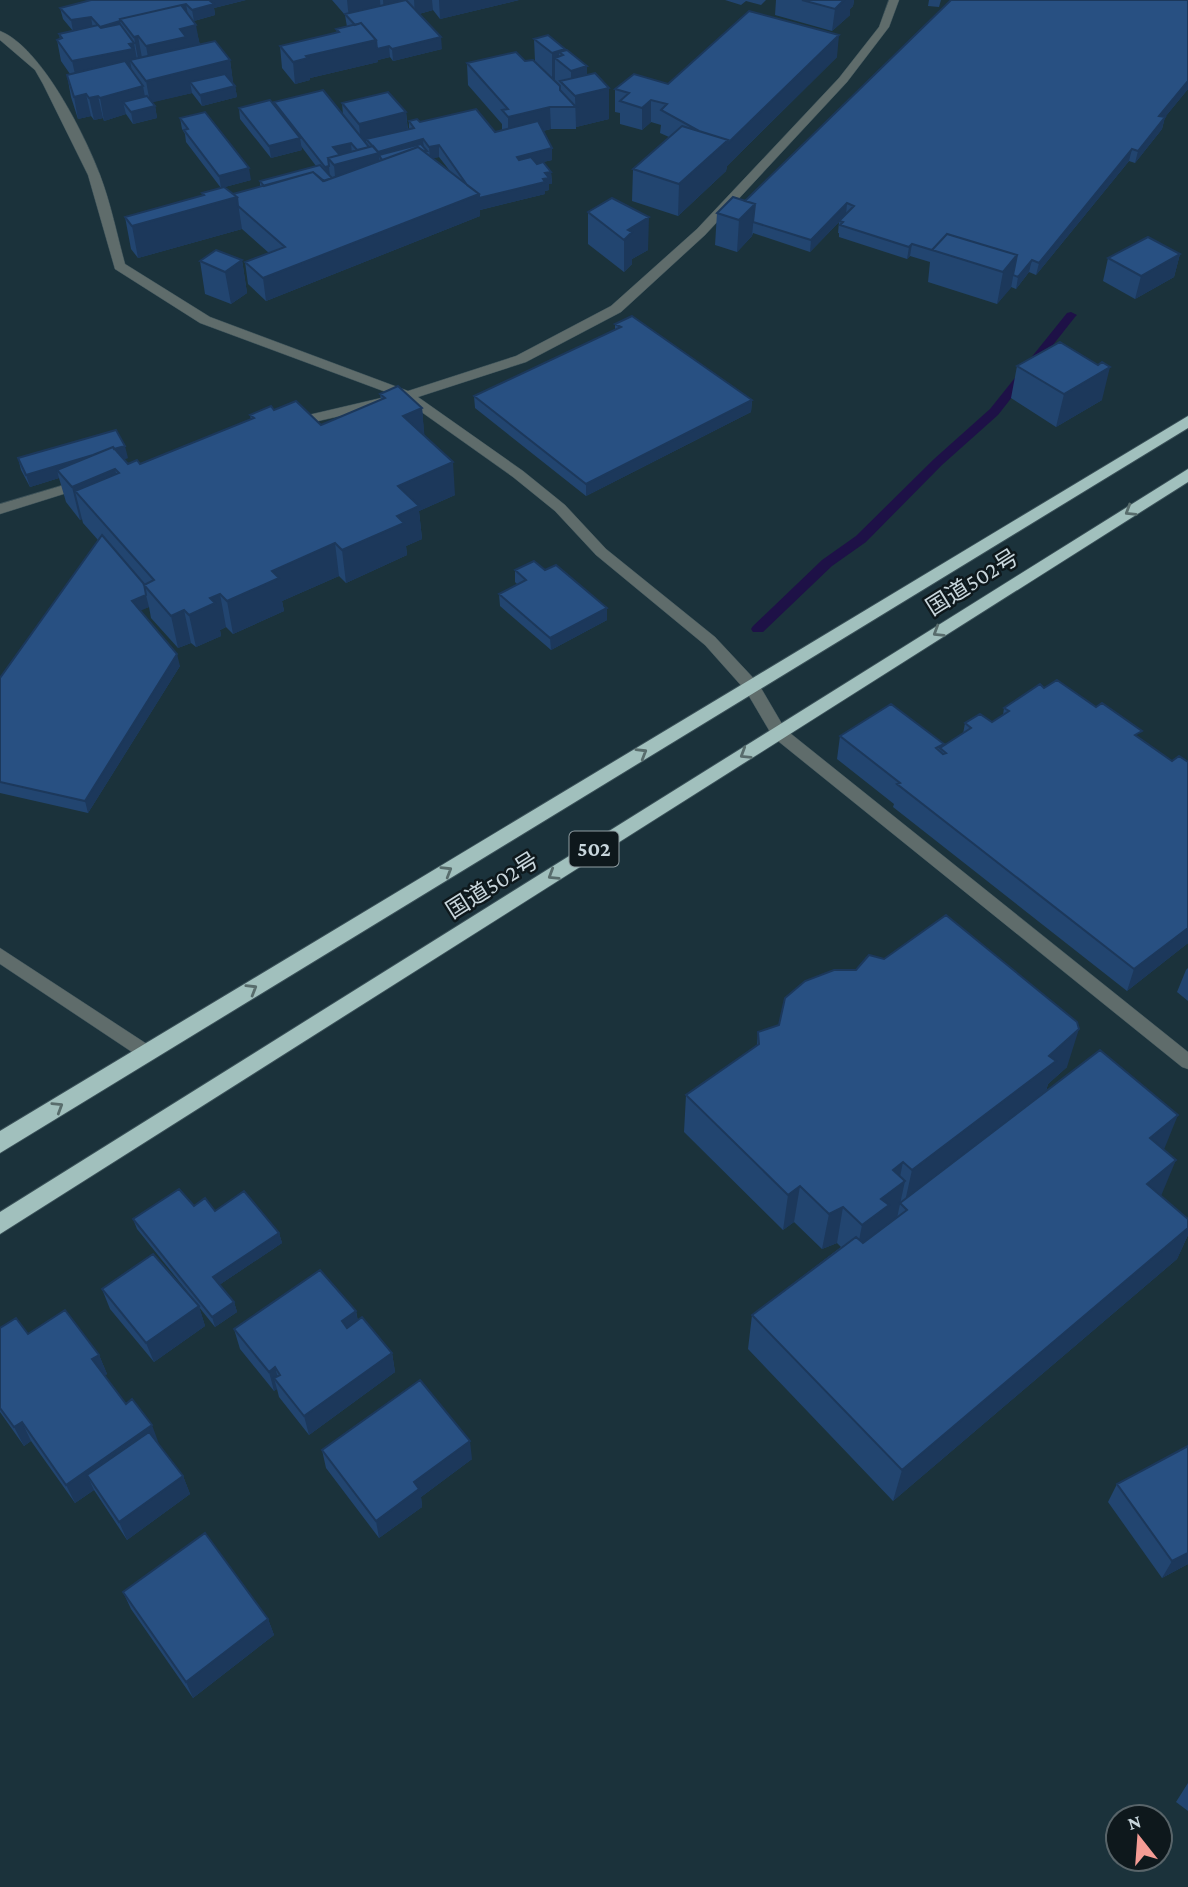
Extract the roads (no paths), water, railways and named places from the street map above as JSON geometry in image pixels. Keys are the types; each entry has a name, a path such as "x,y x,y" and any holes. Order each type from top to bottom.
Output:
{"highway":[{"name":"国道502号","path":"0,1143 1188,421"},
{"name":"国道502号","path":"0,1224 1188,474"}],"street":[{"path":"275,427 408,396 521,359 616,309 701,232 843,80 884,27 894,0"},
{"path":"0,34 39,68 49,84 94,175 118,266 205,320 408,396 517,474 561,508 601,552 710,641 752,687 779,733 1188,1062"},
{"path":"0,509 95,480"},
{"path":"0,955 147,1053"}],"waterway":[{"path":"758,629 827,563 861,539 938,462 994,412 1071,315"}]}
